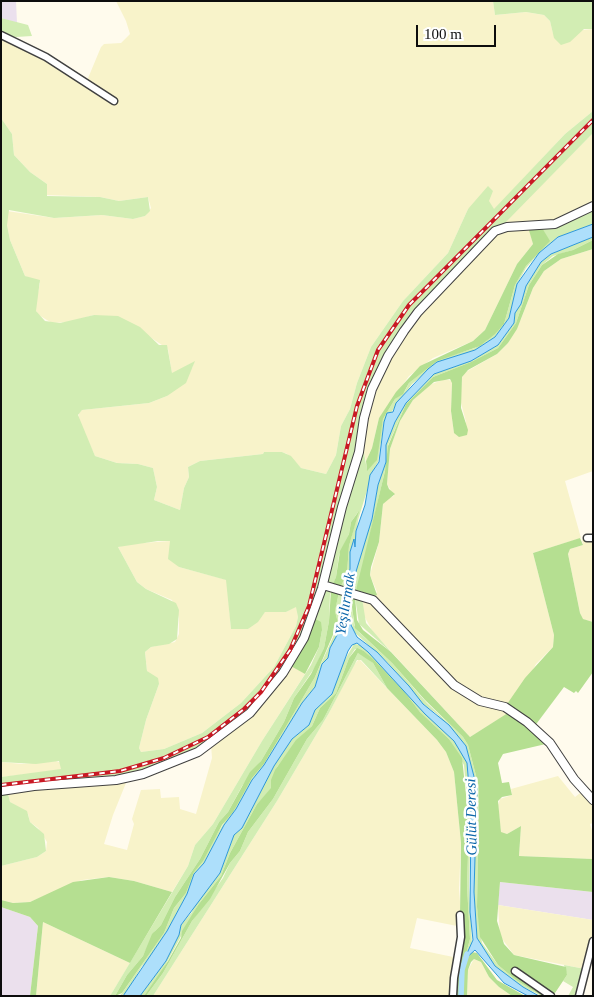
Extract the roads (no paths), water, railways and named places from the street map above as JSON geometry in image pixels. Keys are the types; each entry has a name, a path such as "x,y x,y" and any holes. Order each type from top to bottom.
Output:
{"street":[{"path":"1,35 46,57 114,101"},
{"path":"1,792 128,778 166,766 211,744 250,713 283,673 304,638 326,585 342,507 359,452 364,418 372,389 388,356 404,331 424,305 495,231 508,227 555,224 593,206"},
{"path":"326,585 373,600 446,677 462,691 480,701 505,707 534,727 550,742 574,779 593,800"},
{"path":"453,996 461,937 460,915"},
{"path":"579,996 593,941"},
{"path":"516,971 551,996"}],"water":[{"path":"593,224 593,237 551,254 541,262 526,286 521,304 515,313 514,323 498,345 471,361 434,374 406,403 395,422 386,445 386,462 378,485 372,519 348,598 351,625 357,637 377,652 423,704 449,725 466,746 477,788 474,892 477,938 495,966 523,987 539,996 528,996 504,983 475,950 464,960 473,940 470,912 471,812 467,763 454,741 425,714 368,652 357,643 352,645 348,651 332,694 315,710 309,725 292,739 274,766 242,828 234,835 220,873 181,925 179,935 166,961 140,996 123,996 167,931 187,894 194,874 204,863 224,825 302,703 315,687 322,664 328,658 330,648 342,626 343,593 350,569 350,552 354,539 355,547 356,531 365,505 370,475 379,462 384,422 387,413 393,412 396,403 437,362 475,350 495,337 509,318 517,284 539,253 558,237"}],"waterway":[{"path":"461,996 462,970 467,954"}],"railway":[{"path":"1,785 120,771 164,758 208,737 244,709 261,692 290,650 309,606 357,406 378,350 409,305 593,120"}],"water label":[{"name":"Yeşilırmak","path":"346,604"},
{"name":"Gülüt Deresi","path":"472,817"}]}
